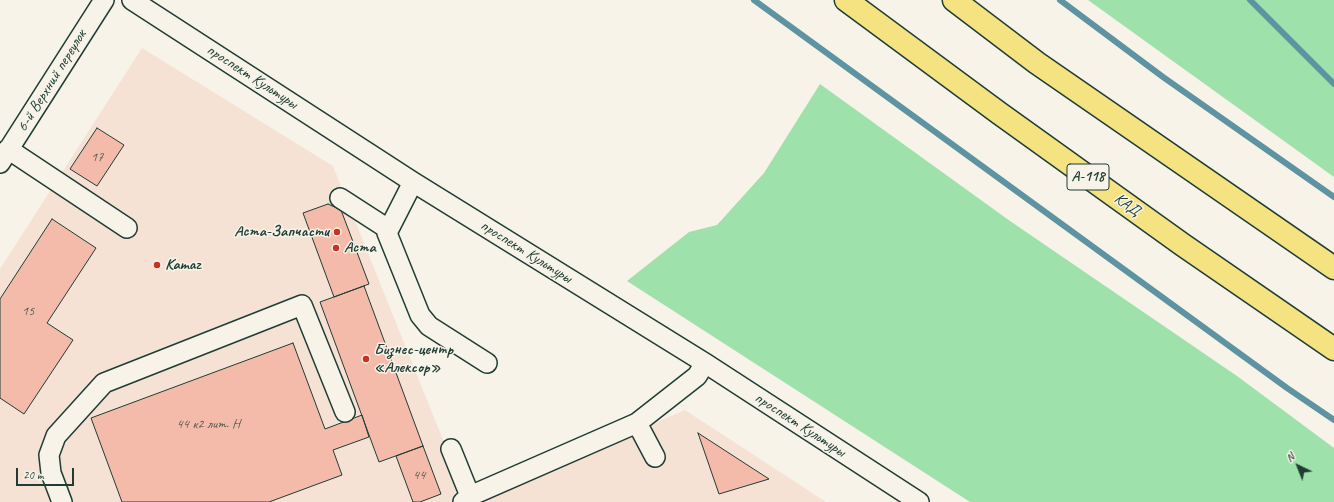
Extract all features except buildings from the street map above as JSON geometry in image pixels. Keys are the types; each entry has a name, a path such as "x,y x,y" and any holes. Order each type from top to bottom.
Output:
{"highway":[{"name":"КАД","path":"846,0 999,113 1177,240 1334,349"},
{"path":"954,0 1037,63 1334,268"}],"street":[{"name":"6-й Верхний переулок","path":"4,156 104,0"},
{"name":"проспект Культуры","path":"132,0 413,182 705,363 920,502"},
{"path":"4,156 127,228"},
{"path":"413,182 388,230 388,236 420,316 429,326 488,363"},
{"path":"340,198 388,230"},
{"path":"62,502 51,473 49,456 56,436 104,383 302,305 345,412"},
{"path":"451,449 466,499 637,423 697,376 705,363"},
{"path":"637,423 655,457"}],"shaded area":[{"path":"142,48 333,166 468,502 0,502 0,269"},
{"path":"685,410 826,502 470,502"}],"green space":[{"path":"1088,0 1334,0 1334,177"},
{"path":"820,84 1010,221 1237,376 1334,448 1334,502 970,502 627,281 689,232 717,225 764,173"}],"waterway":[{"path":"754,0 1287,388 1334,420"},
{"path":"1060,0 1163,77 1334,197"},
{"path":"1250,0 1334,84"}],"place":[{"name":"Аста-Запчасти","path":"337,232"},
{"name":"Аста","path":"336,248"},
{"name":"Kamaz","path":"157,265"},
{"name":"Бизнес-центр «Алексор»","path":"366,359"}]}
